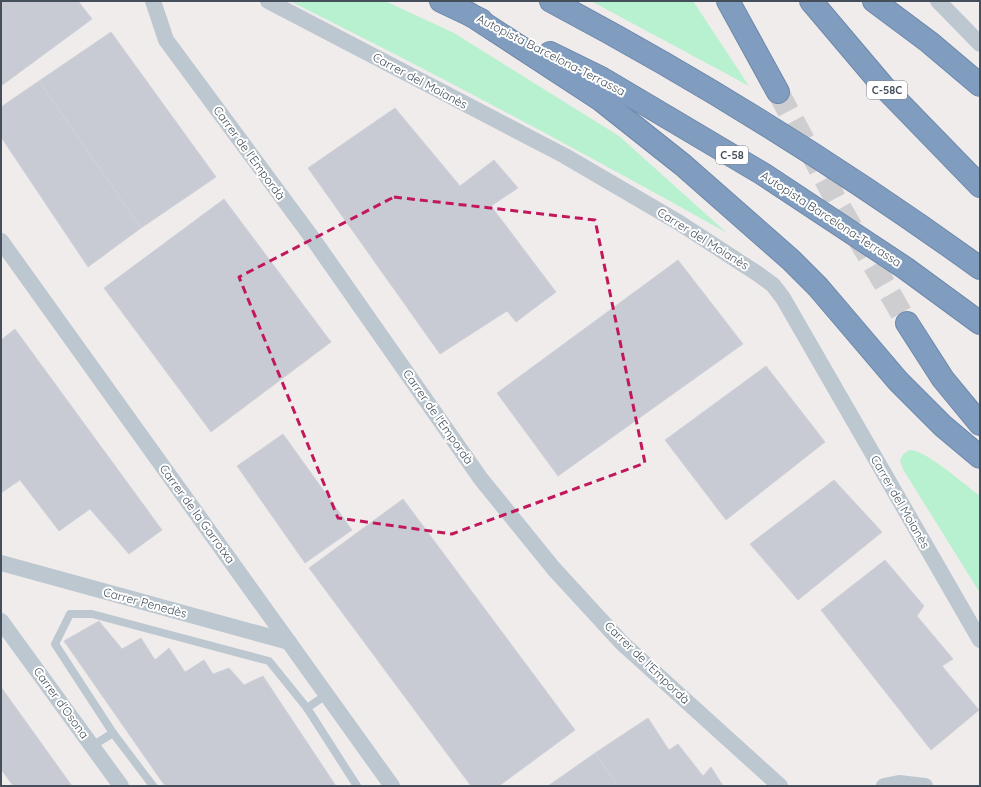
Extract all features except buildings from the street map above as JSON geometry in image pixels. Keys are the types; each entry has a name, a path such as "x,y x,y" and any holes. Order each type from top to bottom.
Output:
{"highway":[{"name":"Autopista Barcelona-Terrassa","path":"442,1 601,78 763,174 904,268 980,323"},
{"path":"551,1 626,41 778,130 929,231 980,268"},
{"path":"728,1 778,92"},
{"name":"C-58C","path":"811,1 883,86 974,180"},
{"path":"874,1 929,42 980,85"},
{"path":"468,13 602,100 683,165 791,260 818,287 898,381 944,426 980,457"},
{"path":"907,323 943,379 980,424"}],"street":[{"name":"Carrer de l'Empordà","path":"154,1 166,40 313,239 481,479 554,569 622,642 780,786"},
{"name":"Carrer del Moianès","path":"268,1 566,156 678,222 773,285 787,305 980,640"},
{"path":"938,1 980,44"},
{"name":"Carrer de la Garrotxa","path":"1,242 392,786"},
{"name":"Carrer Penedès","path":"1,563 288,642"},
{"name":"Carrer d'Osona","path":"1,621 121,786"},
{"path":"884,786 899,783 925,786"}],"lane":[{"path":"153,786 113,733 55,644 70,614 92,614 269,661 307,708 357,786"},
{"path":"307,708 326,695"},
{"path":"92,746 113,733"}],"highlighted area":[{"path":"394,197 595,220 645,463 452,534 338,518 239,277"}],"green space":[{"path":"290,1 385,1 454,33 619,136 727,233 510,114"},
{"path":"591,1 693,1 749,86"},
{"path":"911,450 927,456 936,462 980,496 980,593 904,471 900,461 904,454"}],"tunnel":[{"path":"778,92 836,200 907,323"}]}
